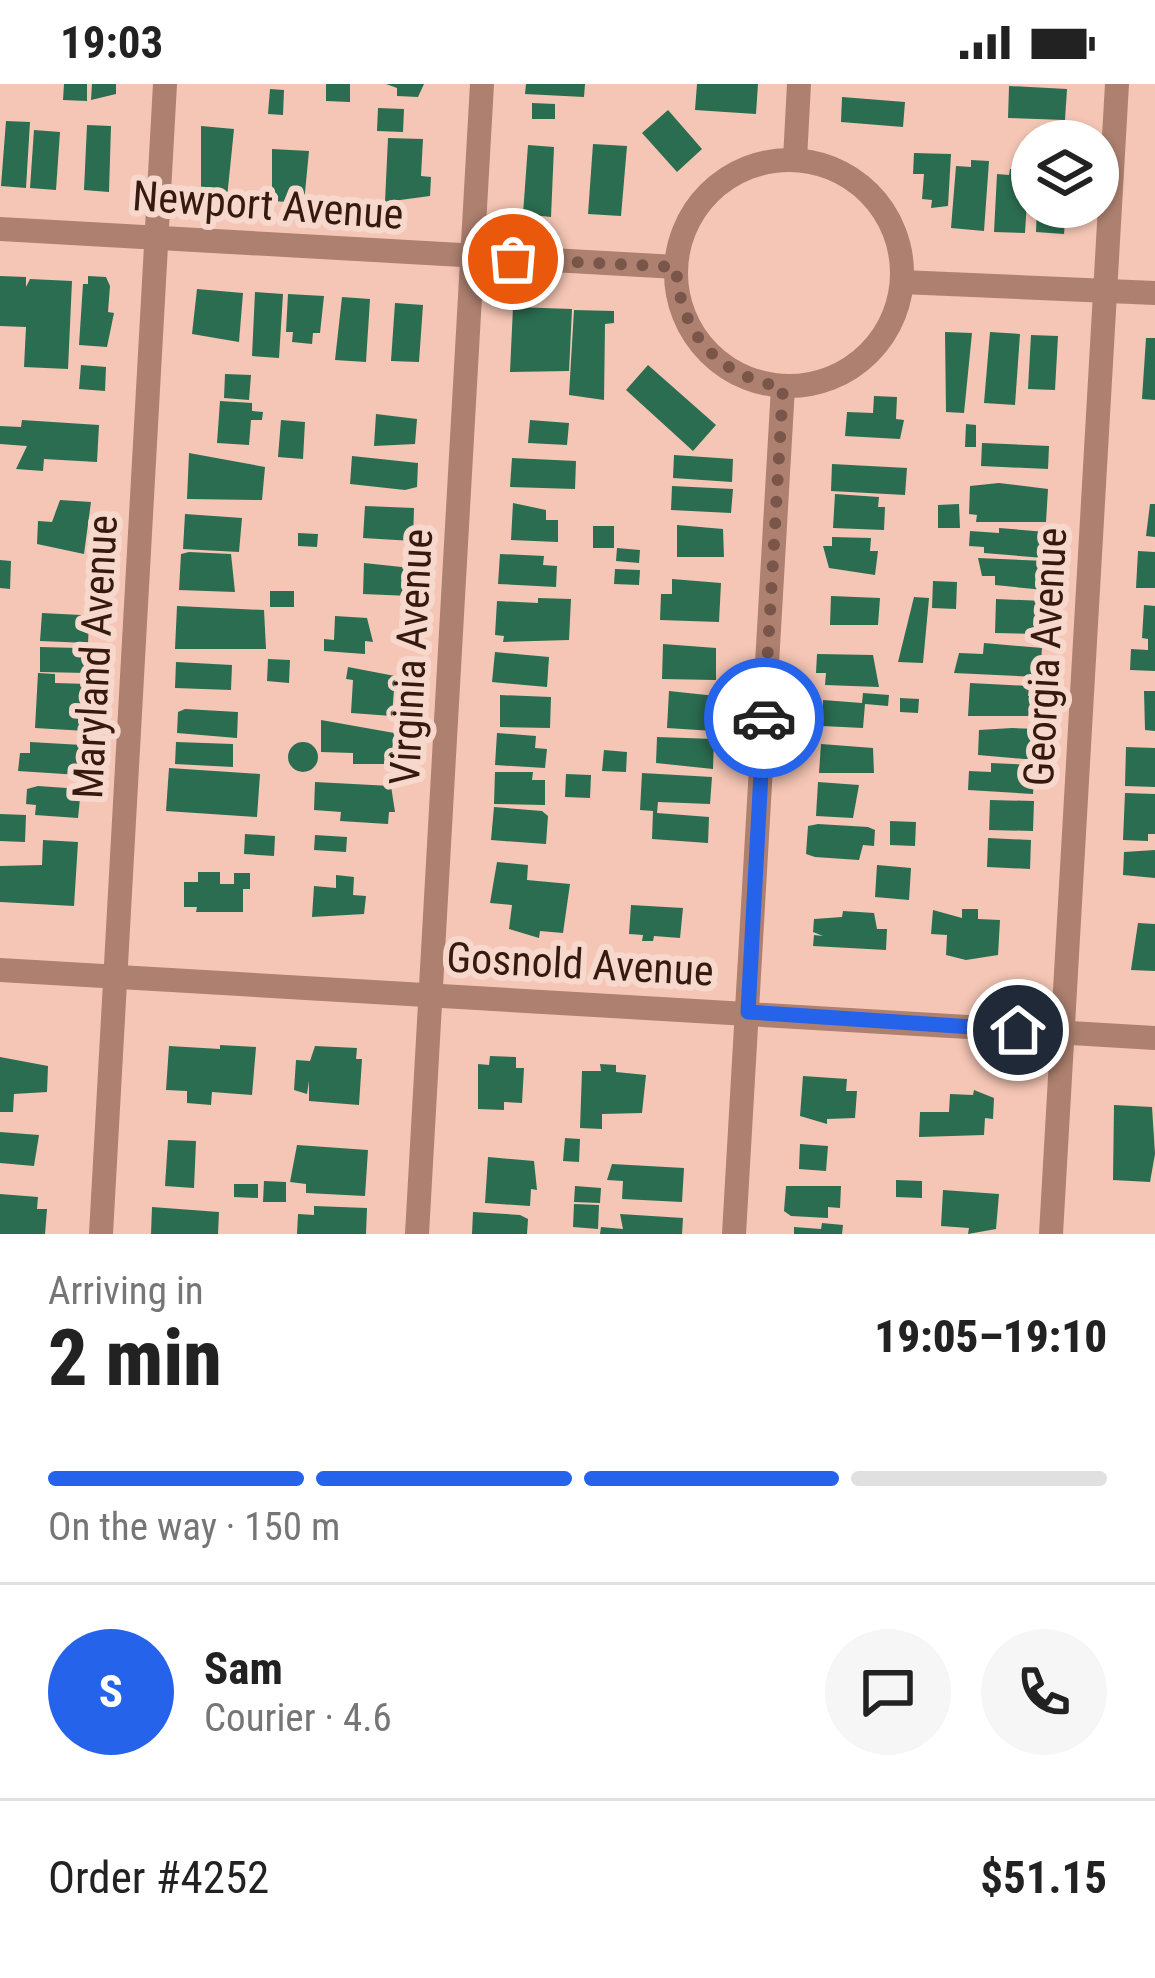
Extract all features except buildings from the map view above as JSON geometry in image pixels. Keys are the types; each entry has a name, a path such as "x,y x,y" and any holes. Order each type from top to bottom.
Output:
{"street":[{"name":"Maryland Avenue","path":"101,1234 165,84"},
{"name":"Virginia Avenue","path":"417,1234 482,84"},
{"path":"795,159 799,84"},
{"name":"Georgia Avenue","path":"1052,1234 1117,84"},
{"path":"795,159 821,164 866,189 895,231 902,282 893,319 873,350 832,379 783,387 734,373 705,349 684,316 676,267 680,242 704,197 745,168 795,159"},
{"name":"Newport Avenue","path":"0,229 676,267"},
{"path":"902,282 1155,293"},
{"path":"734,1234 783,387"},
{"name":"Gosnold Avenue","path":"0,970 1155,1038"}],"way so far":[{"path":"513,259 676,267 677,292 697,339 734,373 783,387 764,718"}],"route":[{"path":"764,718 748,1012 1018,1030"}]}
